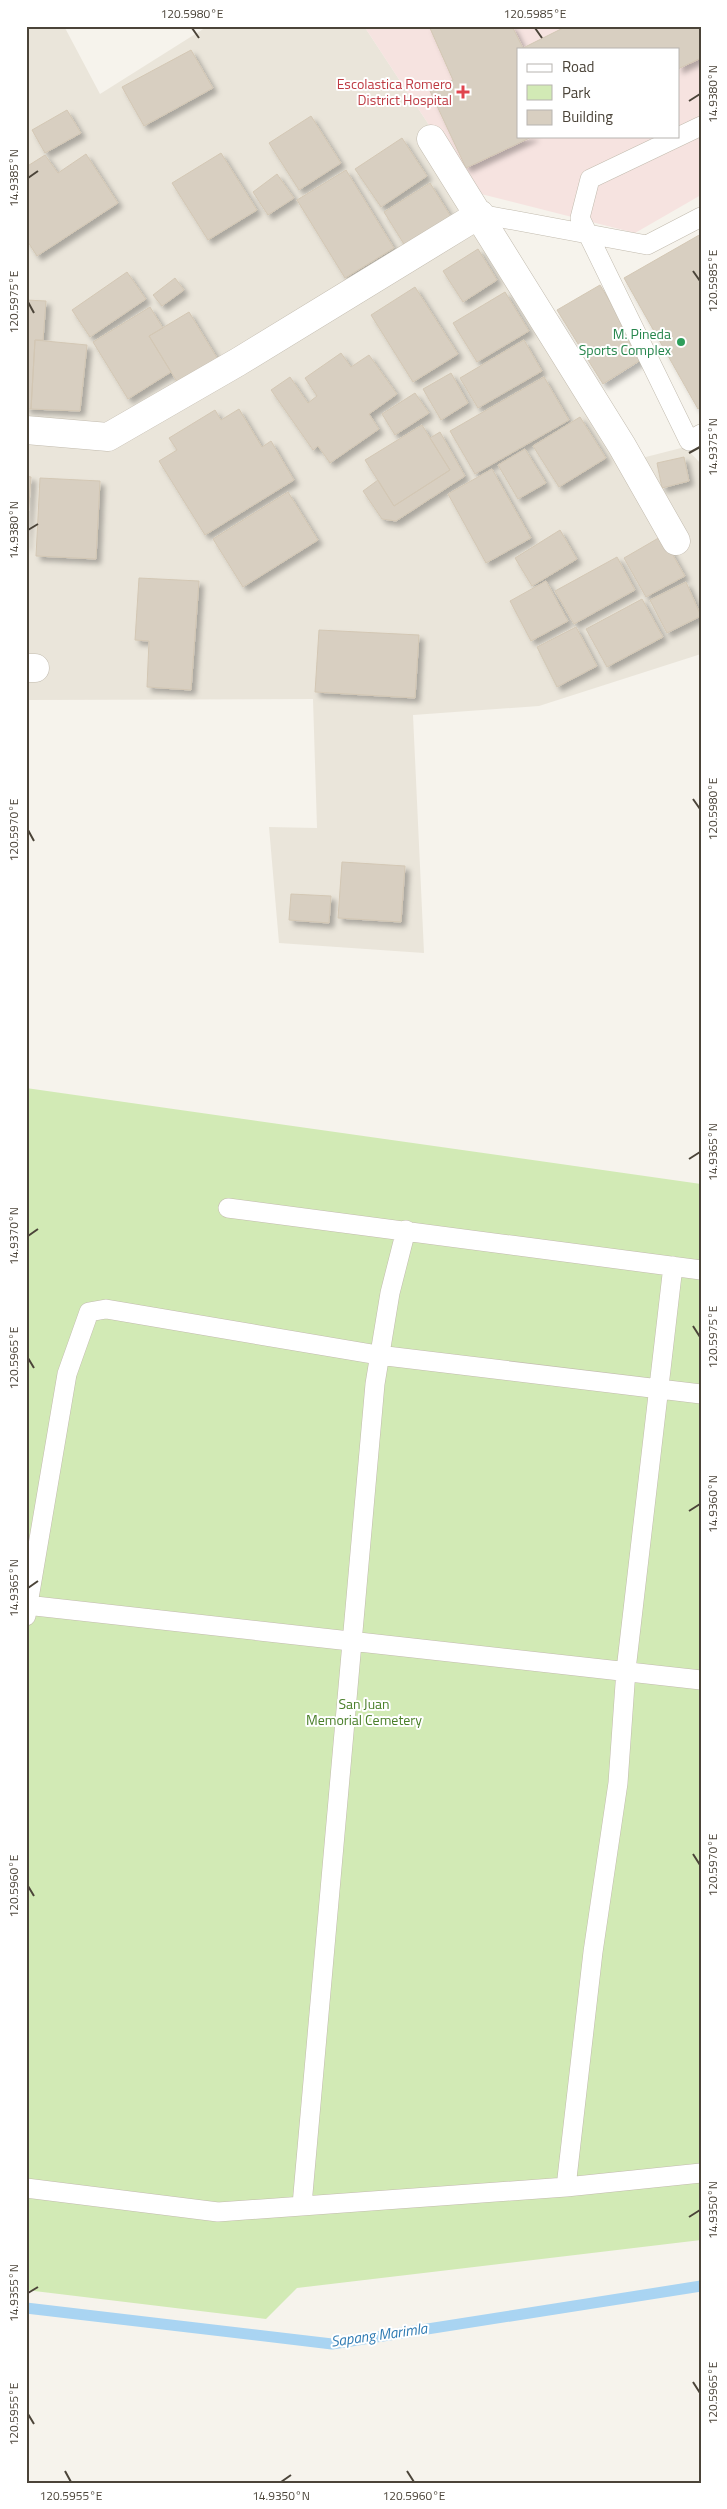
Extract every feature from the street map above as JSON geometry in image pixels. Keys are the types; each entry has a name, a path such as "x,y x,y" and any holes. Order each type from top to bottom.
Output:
{"street":[{"path":"431,139 480,214 622,446 676,541"},
{"path":"26,430 108,437 238,362 480,214"}],"lane":[{"path":"680,136 701,126"},
{"path":"676,138 590,179 580,218 689,441 701,434"},
{"path":"480,214 647,244 701,217"},
{"path":"228,1208 701,1270"},
{"path":"302,2205 378,1355 406,1230"},
{"path":"566,2187 593,1952 618,1783 626,1670 673,1266"},
{"path":"701,1394 378,1355 106,1309 89,1312 67,1374 27,1609 352,1641 626,1670 701,1680"},
{"path":"26,2188 218,2212 566,2187 701,2173"}],"shaded area":[{"path":"26,26 64,26 100,94 208,26 364,26 473,192 638,459 685,447 701,464 701,654 539,706 413,715 424,953 279,943 269,827 317,828 313,699 26,700"},
{"name":"Escolastica Romero District Hospital","path":"364,26 701,26 701,195 635,233 473,192"}],"green space":[{"name":"San Juan Memorial Cemetery","path":"26,1088 701,1184 701,2240 297,2288 266,2319 26,2290"}],"building":[{"name":"Escolastica Romero District Hospital","path":"429,26 512,26 523,48 517,48 517,138 530,138 466,168 430,91 453,80"},
{"name":"Escolastica Romero District Hospital","path":"567,26 701,26 701,58 680,68 680,48 523,48"},
{"path":"191,50 213,88 144,126 122,87"},
{"path":"67,110 81,133 45,153 32,130"},
{"path":"311,116 341,163 299,190 269,143"},
{"path":"402,138 427,176 381,207 355,169"},
{"path":"221,153 257,210 208,240 172,183"},
{"path":"86,154 118,203 37,256 26,239 26,167 45,155 58,173"},
{"path":"346,170 394,248 345,278 297,200"},
{"path":"277,174 294,198 268,215 253,192"},
{"path":"430,183 453,220 407,249 384,212"},
{"name":"M. Pineda Sports Complex","path":"701,234 701,407 698,409 624,278"},
{"path":"478,249 497,280 463,302 443,271"},
{"path":"127,272 146,299 90,337 72,310"},
{"path":"175,278 184,290 162,306 153,295"},
{"path":"600,285 644,358 603,384 557,310"},
{"path":"415,287 458,354 413,382 371,315"},
{"path":"505,292 529,331 477,362 453,323"},
{"path":"26,300 46,301 43,340 35,340 31,409 26,409"},
{"path":"150,307 163,328 149,336 171,372 128,399 93,342"},
{"path":"189,312 219,361 179,385 149,336"},
{"path":"35,340 87,345 80,411 31,409"},
{"path":"524,340 542,371 478,408 460,378"},
{"path":"341,353 351,367 369,355 397,394 369,414 379,429 330,463 318,446 313,450 271,390 290,377 308,403 317,396 305,378"},
{"path":"451,373 468,403 441,420 423,389"},
{"path":"544,377 569,420 475,474 450,431"},
{"path":"415,393 429,413 395,435 382,414"},
{"path":"239,409 262,447 271,441 294,480 205,535 159,461 177,450 169,438 215,410 221,420"},
{"path":"580,417 606,458 559,487 533,446"},
{"path":"422,425 450,470 394,506 365,460"},
{"path":"440,432 465,476 396,521 382,519 363,491 378,480 394,506 450,470 430,438"},
{"path":"525,449 546,483 518,499 498,465"},
{"path":"684,457 689,481 662,488 657,463"},
{"path":"492,469 531,538 486,563 448,494"},
{"path":"26,476 31,477 26,546"},
{"path":"40,478 100,481 96,559 36,556"},
{"path":"288,492 318,540 243,587 213,539"},
{"path":"560,530 577,559 532,586 515,558"},
{"path":"662,536 685,576 646,597 624,558"},
{"path":"617,557 635,590 574,624 555,591"},
{"path":"139,578 199,581 191,690 147,687 149,641 135,640"},
{"path":"546,581 568,621 531,641 510,601"},
{"path":"686,582 701,616 667,633 650,600"},
{"path":"642,599 663,637 607,667 586,629"},
{"path":"576,627 597,666 557,687 537,647"},
{"path":"319,630 419,635 415,698 315,692"},
{"path":"342,862 405,866 401,922 338,918"},
{"path":"291,894 331,896 329,923 289,920"}],"waterway":[{"name":"Sapang Marimla","path":"26,2308 332,2344 701,2286"}],"place":[{"name":"Escolastica Romero District Hospital","path":"463,92"},
{"name":"M. Pineda Sports Complex","path":"681,342"}]}
